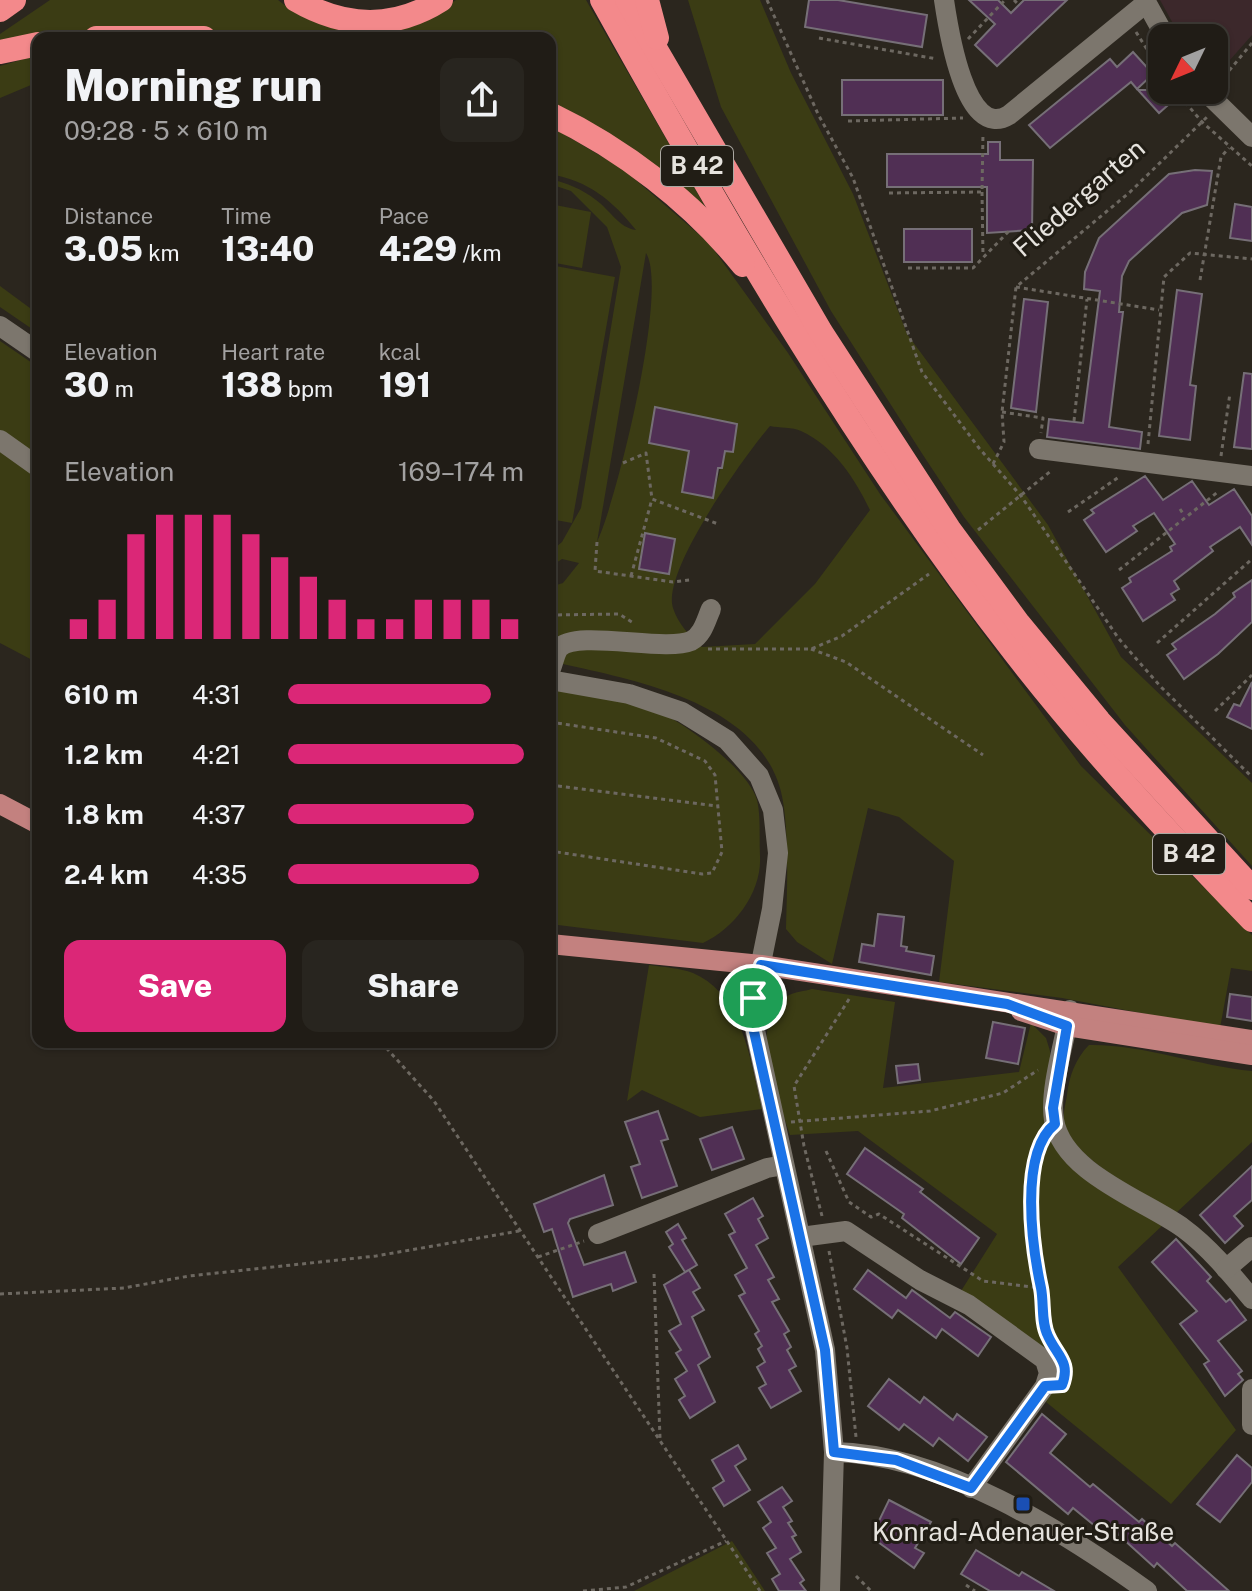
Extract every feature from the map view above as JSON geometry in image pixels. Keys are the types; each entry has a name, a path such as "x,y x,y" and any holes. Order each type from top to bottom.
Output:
{"highway":[{"path":"0,10 14,0"},
{"path":"296,0 330,17 366,23 402,18 441,0"},
{"name":"B 42","path":"602,0 794,330 1088,743 1252,920"},
{"name":"B 42","path":"627,0 942,536"},
{"path":"647,0 666,71"},
{"path":"0,52 32,45"},
{"path":"556,118 627,159 686,206 736,257 794,330"},
{"name":"B 42","path":"966,571 1252,888"}],"main road":[{"path":"0,804 32,821"},
{"path":"556,945 761,965 1007,1004 1028,1003 1068,1018 1252,1055"},
{"path":"1068,1018 1252,1040"}],"street":[{"path":"944,0 955,58 983,118 1002,119 1009,115 1145,2 1158,24"},
{"path":"1218,104 1252,137"},
{"path":"0,326 32,348"},
{"path":"0,440 32,463"},
{"path":"1039,449 1236,475"},
{"path":"556,656 559,648 568,643 591,639 690,641 702,632 711,609"},
{"path":"556,681 629,694 682,712 727,740 759,776 773,810 778,853 753,998 753,1027 825,1350 834,1452 830,1591"},
{"path":"1068,1018 1053,1108 1055,1124 1075,1159 1186,1229 1252,1299"},
{"path":"598,1234 767,1168 784,1165"},
{"path":"801,1237 846,1231 920,1280 969,1305 1045,1360 1049,1373 1045,1386 971,1488"},
{"path":"1226,1269 1252,1247"},
{"path":"1252,1389 1252,1425"},
{"path":"834,1452 896,1460 971,1488 1095,1554 1147,1591"}],"path":[{"path":"767,0 818,114 853,178 922,372 1021,496 1119,639 1161,687 1252,777"},
{"path":"1014,0 1019,5"},
{"path":"819,38 955,58 1002,1"},
{"path":"1128,18 1148,50"},
{"path":"985,21 991,28"},
{"path":"1228,73 1252,43"},
{"path":"1187,104 1229,148 1252,166"},
{"path":"848,121 983,118 983,258"},
{"name":"Fliedergarten","path":"993,464 1004,442 1002,412 1016,287 1130,192 1202,122"},
{"path":"1200,280 1221,157 1229,148"},
{"path":"889,193 982,192"},
{"path":"908,268 973,268 1010,230"},
{"path":"1068,512 1143,463 1164,277 1190,253 1252,259"},
{"path":"1016,287 1159,310"},
{"path":"1074,421 1087,299"},
{"path":"1119,570 1169,534 1184,515 1236,475 1230,393"},
{"path":"1002,412 1043,418 1039,449"},
{"path":"623,463 646,453 652,499 631,577"},
{"path":"978,530 1069,453"},
{"path":"652,499 718,524"},
{"path":"1180,509 1184,515"},
{"path":"597,542 595,571 673,582 690,580"},
{"path":"1157,643 1252,559"},
{"path":"811,649 842,636 929,574"},
{"path":"556,615 619,614 666,642"},
{"path":"690,641 710,650 811,649 846,662 983,755"},
{"path":"1215,711 1252,675"},
{"path":"556,723 656,738 705,761 715,775 722,852 712,873 556,852"},
{"path":"556,786 719,807"},
{"path":"855,980 844,1012 794,1086 798,1121 826,1232 849,1361 856,1438"},
{"path":"386,1048 434,1101 760,1591"},
{"path":"776,1123 930,1111 1003,1093 1045,1066 1061,1065"},
{"path":"1055,1124 1042,1135 1035,1163 1033,1254 1047,1335 1055,1346"},
{"path":"826,1151 849,1202 871,1217 879,1214 983,1281 1041,1288"},
{"path":"0,1294 124,1288 189,1276 376,1256 521,1230"},
{"path":"538,1257 598,1234"},
{"path":"654,1274 660,1441"},
{"path":"583,1591 626,1587 726,1541"},
{"path":"856,1576 871,1591"},
{"path":"966,1585 975,1591"}],"shaded area":[{"path":"50,0 278,0 291,10 332,28 363,32 32,32 32,38 0,44 0,34"},
{"path":"456,0 586,0 710,215 556,107 556,32 374,32 434,14"},
{"path":"688,0 760,0 791,73 853,194 907,334 1048,525 1121,657 1252,783 1252,866 1125,725 964,517 923,455 831,311 721,107"},
{"path":"1160,0 1252,0 1252,35 1228,62 1228,24 1173,24"},
{"path":"32,57 32,85 0,98 0,66"},
{"path":"556,130 623,169 709,243 788,353 880,494 1081,766 1252,935 1252,971 1231,968 1220,1028 1062,998 939,982 954,861 899,817 868,808 832,964 797,942 786,929 787,857 780,788 766,758 744,733 716,713 684,698 615,676 556,662 556,585 563,583 579,563 562,559 556,563 556,547 581,508 621,267 607,227 571,191 556,186 556,181 585,193 620,222 636,230 599,193 556,175","holes":["646,253 651,274 646,349 627,442 597,542","656,407 693,414 686,450 649,443","700,418 737,424 733,452 725,451 713,498 682,492 687,463 700,465","770,426 798,430 824,445 850,475 870,510 815,584 755,644 702,647 689,634 673,608 673,591 680,568 725,487","646,533 675,539 668,574 639,569"]},
{"path":"556,205 591,212 582,268 556,263"},
{"path":"556,266 615,277 572,523 556,520"},
{"path":"0,286 32,310 32,329 0,307"},
{"path":"0,341 32,363 32,660 0,643"},
{"path":"556,689 630,699 663,713 702,739 750,786 759,813 760,856 756,883 736,918 703,943 556,925"},
{"path":"649,965 693,973 710,983 724,997 742,1032 762,1109 700,1117 642,1090 627,1101"},
{"path":"812,989 895,1002 883,1088 1019,1072 1031,1023 1046,1038 1050,1051 1052,1138 1069,1166 1163,1225 1118,1267 1236,1430 1171,1504 1046,1402 1056,1383 961,1291 997,1234 858,1131 790,1135 769,1062 768,1024 775,1008 787,996"},
{"path":"1089,1045 1150,1051 1252,1071 1252,1142 1176,1213 1128,1185 1079,1148 1064,1120 1071,1074"},
{"path":"732,1541 765,1591 634,1591"}],"building":[{"path":"809,0 838,0 927,15 922,47 805,27"},
{"path":"969,0 998,0 1011,13 1024,0 1067,0 997,66 975,45 995,24"},
{"path":"1133,52 1148,68 1148,79 1137,89 1131,82 1050,148 1029,125 1110,59 1117,67"},
{"path":"842,80 943,80 943,115 842,115"},
{"path":"1138,90 1148,90 1148,101"},
{"path":"1151,104 1169,104 1159,113"},
{"path":"988,142 1000,142 1000,160 1033,160 1032,230 987,233 987,187 887,187 887,154 988,154"},
{"path":"1212,171 1207,205 1182,213 1129,261 1122,276 1119,312 1123,312 1109,427 1142,432 1140,449 1047,437 1049,419 1083,423 1100,291 1084,289 1085,272 1099,238 1169,174"},
{"path":"1235,204 1252,207 1252,241 1230,238"},
{"path":"904,229 972,229 972,262 904,262"},
{"path":"1177,290 1202,294 1190,385 1196,386 1190,440 1159,436"},
{"path":"1024,299 1048,302 1036,412 1011,408"},
{"path":"1244,373 1252,374 1252,449 1234,447"},
{"path":"655,407 737,424 733,452 725,451 722,468 718,468 713,498 682,492 689,451 649,443"},
{"path":"1145,476 1163,500 1192,481 1209,505 1234,489 1252,516 1252,545 1240,527 1210,547 1213,551 1174,581 1179,589 1171,594 1175,600 1143,621 1122,588 1131,582 1129,578 1172,551 1170,547 1175,544 1154,513 1133,526 1137,531 1106,552 1084,520 1094,513 1091,510"},
{"path":"645,533 675,539 669,574 639,569"},
{"path":"1252,580 1252,622 1218,654 1184,679 1167,655 1176,649 1172,644 1215,614 1235,597 1233,593"},
{"path":"1252,682 1252,729 1227,717 1234,704 1240,706"},
{"path":"878,914 904,917 901,946 907,947 906,951 934,956 931,975 859,962 862,944 874,946"},
{"path":"1230,994 1252,997 1252,1021 1227,1017"},
{"path":"993,1022 1025,1028 1018,1064 986,1058"},
{"path":"918,1064 920,1080 898,1083 896,1066"},
{"path":"658,1111 668,1139 661,1141 677,1186 642,1198 631,1167 640,1164 625,1122"},
{"path":"732,1127 744,1159 712,1170 700,1139"},
{"path":"865,1148 923,1189 920,1192 979,1238 961,1264 902,1218 904,1214 847,1174"},
{"path":"1252,1166 1252,1200 1234,1216 1243,1226 1225,1243 1200,1215"},
{"path":"604,1175 613,1205 570,1219 568,1223 584,1265 625,1252 636,1282 613,1291 611,1284 573,1297 552,1229 544,1232 534,1204"},
{"path":"753,1198 763,1216 758,1219 768,1238 756,1245 774,1277 768,1280 779,1299 772,1302 789,1331 784,1334 791,1347 787,1350 796,1366 789,1370 801,1391 771,1408 759,1388 766,1384 757,1367 765,1362 758,1349 762,1346 755,1334 759,1331 739,1296 745,1293 735,1275 747,1268 729,1235 735,1232 725,1214"},
{"path":"678,1224 686,1238 682,1240 697,1265 685,1272 669,1247 673,1244 666,1232"},
{"path":"1176,1239 1211,1277 1207,1281 1226,1302 1230,1299 1246,1320 1218,1341 1242,1371 1238,1374 1243,1380 1225,1396 1204,1364 1209,1361 1180,1324 1197,1311 1152,1262"},
{"path":"689,1270 700,1288 693,1292 704,1310 692,1317 710,1357 698,1365 715,1402 690,1418 679,1400 685,1396 675,1379 687,1371 676,1353 681,1350 669,1331 681,1324 664,1285"},
{"path":"868,1270 906,1298 912,1290 950,1318 955,1312 991,1337 978,1356 942,1329 936,1338 898,1310 892,1318 854,1289"},
{"path":"889,1379 920,1403 924,1397 953,1420 957,1414 987,1437 968,1461 939,1438 933,1446 904,1424 899,1430 868,1406"},
{"path":"1042,1414 1066,1434 1050,1453 1090,1487 1093,1484 1139,1522 1142,1519 1172,1546 1175,1543 1229,1591 1187,1591 1157,1563 1154,1567 1111,1528 1106,1535 1073,1508 1068,1514 1006,1462"},
{"path":"738,1445 746,1459 735,1466 750,1490 724,1506 713,1488 724,1481 712,1460"},
{"path":"1237,1455 1252,1468 1252,1482 1220,1522 1197,1504"},
{"path":"782,1487 792,1501 783,1507 792,1521 788,1523 796,1535 792,1537 801,1552 790,1559 804,1580 800,1583 806,1591 779,1591 772,1579 780,1574 767,1553 776,1548 763,1528 771,1522 758,1502"},
{"path":"889,1500 931,1522 915,1548 924,1553 914,1568 878,1542 884,1532 876,1527"},
{"path":"976,1550 1019,1576 1022,1572 1054,1591 990,1591 961,1574"}],"place":[{"name":"Konrad-Adenauer-Straße","path":"1023,1504"}],"route":[{"path":"761,965 1007,1004 1029,1015 1067,1026 1053,1108 1055,1124 1042,1135 1035,1163 1032,1221 1033,1261 1041,1288 1047,1335 1063,1357 1067,1373 1062,1385 1045,1386 971,1488 896,1460 856,1452 834,1452 825,1350 753,1027 753,998 761,965"}]}
